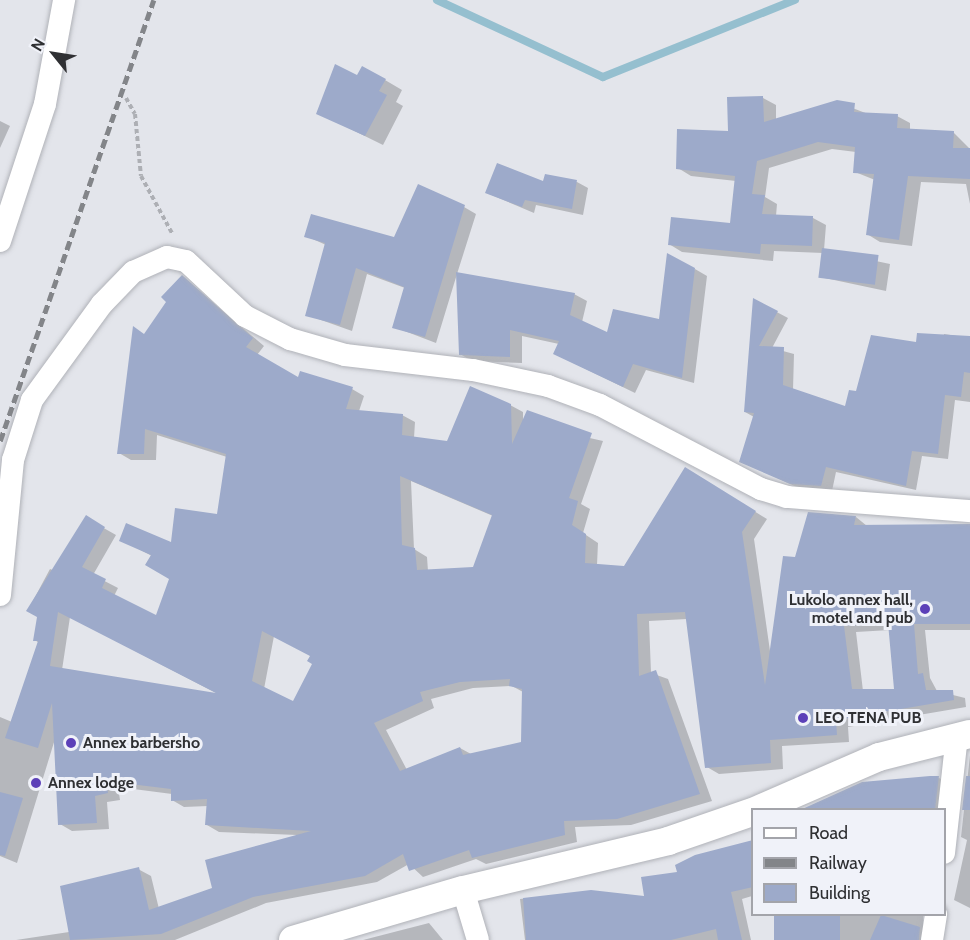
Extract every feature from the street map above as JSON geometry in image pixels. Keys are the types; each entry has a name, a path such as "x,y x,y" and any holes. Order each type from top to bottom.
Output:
{"street":[{"path":"0,241 45,104 64,0"},
{"path":"0,595 14,460 32,400 102,304 133,272 157,258 186,261 244,316 316,348 548,386 600,405 732,478 787,497 970,511"},
{"path":"762,808 879,757 964,735 946,847"},
{"path":"293,940 463,890 598,861 751,813"},
{"path":"463,890 478,940"},
{"path":"932,940 936,916"}],"path":[{"path":"126,98 135,114 141,176 186,261"}],"building":[{"path":"335,64 357,75 362,66 386,79 379,91 387,95 365,136 316,114"},
{"path":"763,96 764,122 837,100 855,103 854,112 898,114 897,128 954,131 953,148 970,148 970,179 908,176 899,240 866,235 874,174 853,173 855,147 818,142 757,161 752,194 765,195 762,214 813,216 812,246 761,244 760,254 668,245 671,217 730,223 735,176 676,169 677,129 728,131 727,97"},
{"path":"497,163 543,181 545,174 577,180 572,209 525,200 522,207 485,193"},
{"path":"418,184 465,205 425,337 392,328 404,287 356,268 340,325 305,316 325,243 304,237 311,214 394,237"},
{"path":"822,248 879,255 875,285 818,278"},
{"path":"667,253 695,268 682,378 633,364 623,387 553,354 559,341 510,330 510,357 459,355 456,272 575,293 570,315 607,332 613,309 659,319"},
{"path":"182,275 253,338 246,347 298,377 300,371 353,387 346,409 403,414 402,435 447,441 470,386 511,404 512,444 527,410 592,433 569,498 578,501 572,525 586,534 585,563 624,566 685,467 756,511 742,532 765,685 783,556 795,557 808,512 856,516 854,525 970,524 970,624 914,624 918,674 923,673 926,690 953,690 954,700 836,720 837,735 770,740 771,763 705,768 685,612 637,614 639,676 656,670 700,794 617,819 564,821 565,835 472,858 469,850 409,871 403,854 365,876 253,897 161,934 70,940 60,886 139,867 149,910 212,888 205,860 311,831 205,825 207,799 171,801 171,789 106,781 108,793 95,796 97,823 58,825 52,703 38,748 5,738 38,641 33,641 37,617 26,611 86,515 105,527 82,567 106,579 102,588 156,615 169,579 145,565 151,555 119,541 126,523 171,542 175,508 217,514 226,454 145,429 144,454 117,454 133,326 144,334 166,302 161,297","holes":["400,476 492,515 473,567 417,570 415,548 402,545","58,612 216,693 50,666","888,623 894,689 852,689 844,626","262,631 310,656 307,661 312,664 293,701 252,681","510,679 509,686 522,689 521,742 463,755 460,747 400,771 374,723 423,701 420,692 460,682"]},
{"path":"753,298 778,311 759,346 784,347 783,385 845,406 849,390 856,391 871,335 916,342 917,333 970,336 970,373 964,372 961,397 945,395 938,454 912,451 906,486 826,467 821,486 790,484 739,462 754,413 744,412"},
{"path":"939,776 935,808 804,808 862,782"},
{"path":"966,776 970,776 970,810 962,810"},
{"path":"0,792 23,798 5,856 0,855"},
{"path":"751,841 751,887 731,892 742,940 718,940 716,929 671,940 526,940 523,898 591,890 644,896 641,877 677,872 675,865 695,855"},
{"path":"774,916 840,916 840,940 774,940"},
{"path":"881,916 920,927 919,940 870,940"}],"waterway":[{"path":"437,0 603,77 795,0"}],"railway":[{"path":"0,441 154,0"}],"place":[{"name":"Lukolo annex hall, motel and pub","path":"925,609"},
{"name":"LEO TENA PUB","path":"803,718"},
{"name":"Annex barbersho","path":"71,743"},
{"name":"Annex lodge","path":"36,783"}]}
